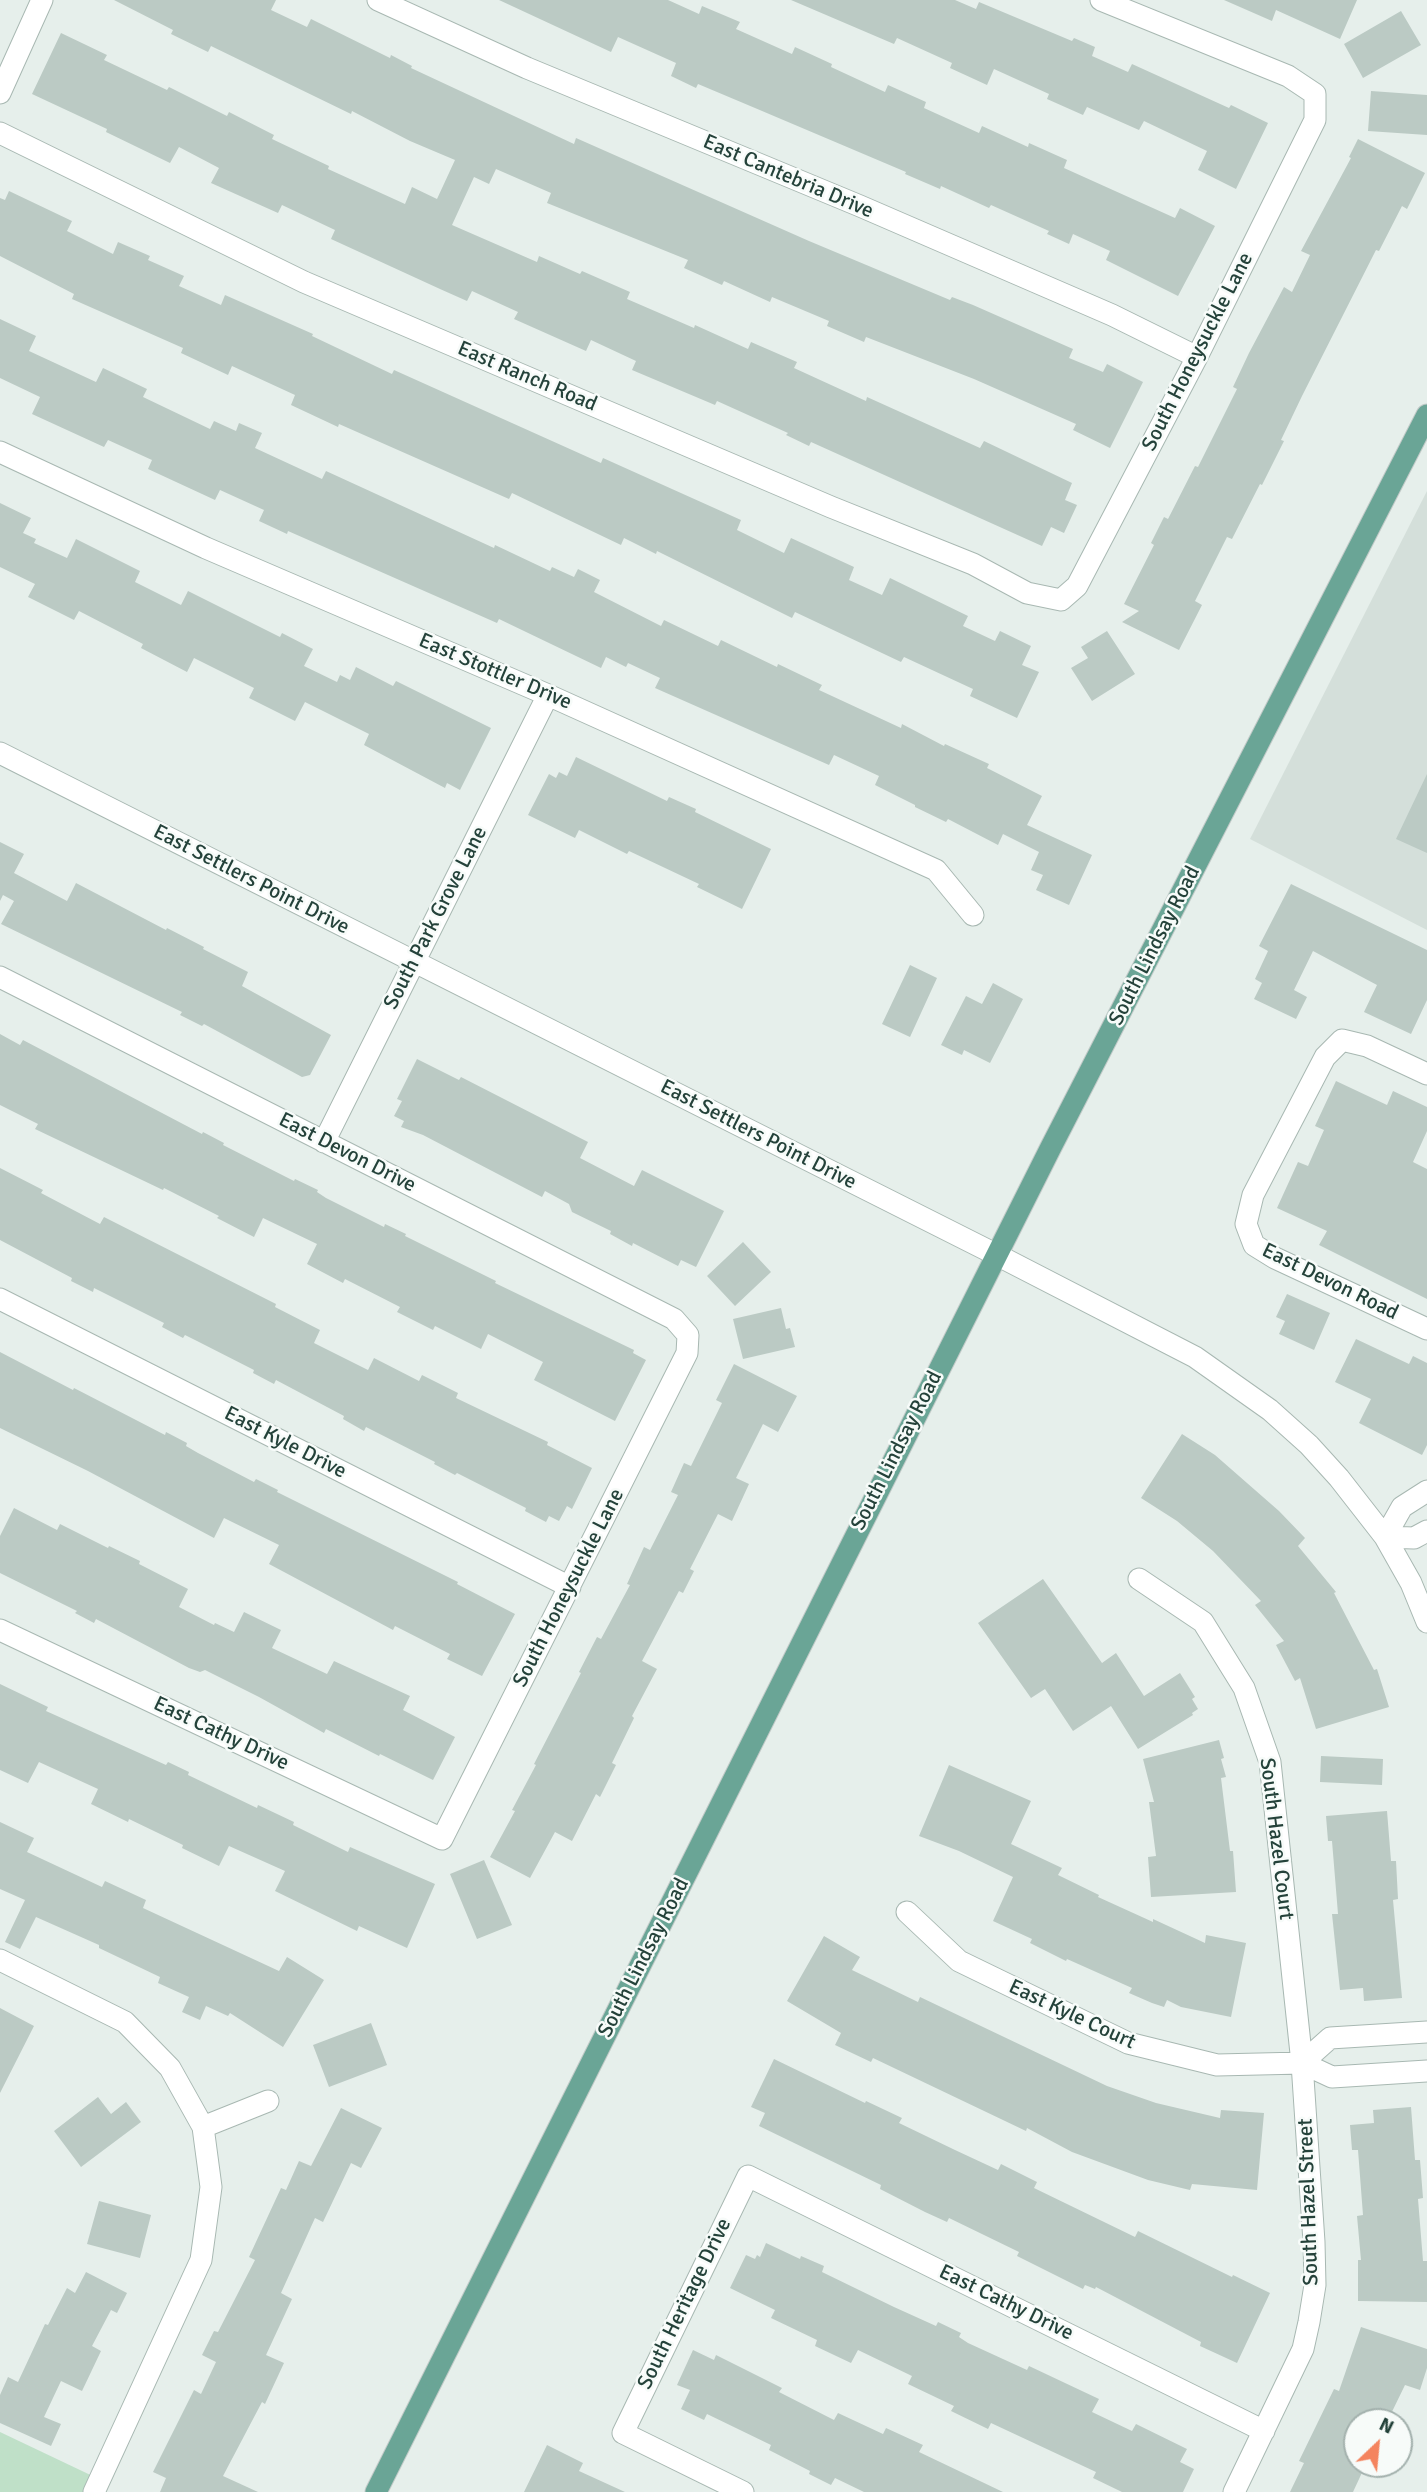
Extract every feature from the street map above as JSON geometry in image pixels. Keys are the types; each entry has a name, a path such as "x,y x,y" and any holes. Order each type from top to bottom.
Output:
{"main road":[{"name":"South Lindsay Road","path":"376,2492 997,1255 1427,415"}],"street":[{"path":"0,93 42,0"},
{"name":"East Cantebria Drive","path":"378,0 527,68 860,206 1112,315 1197,357"},
{"name":"South Honeysuckle Lane","path":"1061,600 1077,586 1197,357 1315,120 1315,94 1288,76 1101,0"},
{"name":"East Ranch Road","path":"0,134 304,282 831,507 973,564 1027,593 1061,600"},
{"name":"East Stottler Drive","path":"0,452 206,548 548,695 936,870 973,915"},
{"name":"South Park Grove Lane","path":"324,1142 548,695"},
{"name":"East Settlers Point Drive","path":"0,753 1195,1357 1270,1410 1308,1445 1363,1506 1385,1537 1427,1622"},
{"name":"East Devon Drive","path":"0,977 674,1319 688,1335"},
{"name":"East Devon Road","path":"1427,1074 1367,1046 1342,1040 1325,1057 1253,1195 1246,1224 1254,1245 1275,1258 1427,1329"},
{"name":"East Kyle Drive","path":"0,1299 570,1587"},
{"name":"South Honeysuckle Lane","path":"442,1839 687,1353 688,1335"},
{"path":"1427,1491 1402,1507 1385,1537 1414,1538 1427,1531"},
{"name":"South Hazel Court","path":"1139,1579 1203,1622 1244,1688 1270,1762 1302,2063"},
{"name":"East Cathy Drive","path":"0,1630 442,1839"},
{"name":"East Kyle Court","path":"907,1912 960,1961 1128,2043 1217,2065 1302,2063 1332,2077 1427,2071"},
{"path":"0,1960 125,2022 170,2068 203,2127 211,2187 201,2260 94,2492"},
{"path":"1302,2063 1330,2038 1427,2032"},
{"name":"South Hazel Street","path":"1234,2492 1303,2349 1314,2284 1302,2063"},
{"path":"203,2127 268,2101"},
{"name":"East Cathy Drive","path":"748,2176 1264,2431"},
{"name":"South Heritage Drive","path":"743,2492 623,2433 748,2176"}],"shaded area":[{"path":"1427,491 1427,930 1250,839"}],"green space":[{"path":"0,2432 101,2480 94,2492 0,2492"}],"building":[{"path":"114,0 276,0 271,10 307,27 311,19 574,144 576,138 809,241 950,300 952,297 973,305 1073,349 1069,358 1103,372 1107,364 1143,382 1110,448 1073,430 1076,424 974,379 866,337 864,342 827,326 829,321 772,297 770,302 724,281 722,285 684,268 688,260 547,203 551,193 496,169 489,184 474,177 452,225 537,262 539,256 580,274 582,271 630,292 627,299 694,328 695,325 748,349 751,342 797,362 794,368 866,401 867,397 980,448 984,441 1072,483 1065,500 1077,505 1064,533 1051,527 1042,546 811,442 809,446 786,435 788,433 717,401 715,405 632,370 636,361 591,340 586,351 514,319 518,312 472,291 467,301 331,239 335,230 282,205 278,213 211,183 219,168 179,147 170,163 106,132 107,129 32,94 61,33 107,55 104,60 167,90 169,87 227,116 229,112 274,135 272,139 329,166 328,169 405,204 412,187 437,199 455,160 410,141 352,111 351,114 211,46 208,52 171,34 173,30"},
{"path":"499,0 668,0 699,14 702,6 740,22 736,29 792,54 795,47 885,92 888,85 926,102 924,108 979,133 982,126 1028,147 1029,143 1067,160 1064,168 1175,218 1180,208 1215,226 1178,296 1106,260 1110,251 1073,234 1069,244 1047,234 1049,231 991,205 989,208 941,186 940,189 698,84 696,88 671,76 676,63 618,37 611,52"},
{"path":"791,0 955,0 976,9 979,2 1072,41 1074,38 1095,47 1092,56 1128,72 1132,64 1268,123 1236,189 1198,170 1207,151 1144,121 1139,130 1087,107 1083,115 1047,99 1049,94 994,69 987,85 950,68 952,63 897,38 894,44"},
{"path":"1224,0 1357,0 1340,39 1276,10 1272,21"},
{"path":"1401,11 1421,45 1363,78 1344,44"},
{"path":"1371,91 1427,95 1427,135 1368,131"},
{"path":"1358,139 1425,173 1407,209 1402,206 1379,251 1376,250 1302,396 1262,485 1260,484 1232,539 1227,537 1195,601 1202,605 1179,650 1122,622 1139,611 1124,604 1154,545 1151,543 1164,517 1168,519 1195,466 1198,467 1237,389 1233,387 1249,353 1284,287 1292,292 1310,255 1301,251 1351,158 1349,157"},
{"path":"9,191 72,221 67,231 113,254 118,242 150,256 148,260 184,276 179,286 221,305 225,295 313,334 312,336 392,374 394,370 601,463 603,458 741,520 737,530 784,553 791,538 854,567 849,580 882,595 890,578 968,616 963,626 995,641 1000,631 1031,646 1022,665 1039,672 1017,718 970,696 973,689 904,657 901,662 795,612 792,618 657,551 656,554 624,538 621,545 512,493 509,499 339,424 338,427 291,405 295,395 232,366 228,375 181,353 183,348 72,299 74,294 0,256 0,198 5,200"},
{"path":"0,319 36,336 29,351 96,382 103,368 147,389 143,397 210,429 214,421 236,431 239,423 262,433 255,448 322,479 326,471 550,571 552,567 574,577 578,569 600,580 594,592 661,626 664,620 718,646 721,640 822,685 819,690 901,728 902,724 944,746 945,744 989,764 987,768 1042,796 1027,825 1092,855 1069,905 1036,890 1043,875 1031,870 1039,852 1003,834 998,845 948,819 946,822 915,807 875,785 879,776 834,755 829,765 655,688 660,678 628,663 626,667 606,657 601,668 499,619 497,623 288,531 287,534 259,521 264,510 220,490 215,500 148,469 152,460 108,440 104,447 32,414 40,397 0,378"},
{"path":"0,503 31,518 23,533 36,539 34,543 67,558 76,539 140,571 135,582 181,605 188,591 280,637 282,633 313,649 304,666 337,682 340,675 350,680 356,667 393,686 396,681 491,728 460,790 447,783 445,788 364,745 369,734 305,702 295,721 249,698 254,688 194,658 187,672 141,648 143,644 79,611 74,620 28,597 35,584 0,567"},
{"path":"1107,631 1135,674 1092,701 1071,668 1088,658 1081,647"},
{"path":"576,757 667,801 669,797 696,809 695,812 771,849 742,909 697,887 699,884 629,851 627,854 579,830 575,838 528,815 549,774 556,778 559,772 567,776"},
{"path":"1427,774 1427,853 1396,839"},
{"path":"0,842 24,854 14,873 67,901 76,883 248,972 242,986 331,1035 310,1075 302,1077 204,1024 202,1026 180,1015 182,1012 1,924 14,901 3,895 0,901"},
{"path":"1291,884 1427,950 1427,1000 1411,1034 1364,1012 1377,985 1313,951 1294,990 1307,997 1296,1019 1254,999 1262,983 1255,979 1268,951 1259,946"},
{"path":"910,965 937,978 910,1037 882,1024"},
{"path":"993,983 1023,999 990,1063 964,1050 962,1055 941,1045 966,996 982,1004"},
{"path":"0,1034 20,1045 23,1040 224,1143 223,1145 294,1181 295,1179 318,1190 317,1192 326,1198 384,1227 385,1224 406,1234 405,1236 496,1281 495,1283 634,1350 633,1353 646,1360 615,1421 534,1380 543,1362 488,1334 481,1349 435,1326 433,1330 397,1312 400,1307 345,1279 343,1283 307,1264 317,1244 263,1218 254,1237 164,1188 163,1190 35,1129 38,1124 0,1105"},
{"path":"417,1059 459,1080 461,1077 588,1142 580,1158 634,1186 642,1170 724,1211 696,1267 681,1260 678,1266 633,1243 632,1246 610,1234 611,1231 572,1212 569,1204 545,1191 542,1197 423,1135 401,1127 404,1121 394,1116 402,1101 397,1099"},
{"path":"1336,1081 1387,1105 1393,1091 1427,1107 1427,1131 1413,1162 1427,1169 1427,1299 1319,1245 1327,1231 1277,1208 1298,1162 1308,1166 1324,1130 1315,1126"},
{"path":"0,1168 100,1224 104,1217 276,1304 275,1307 320,1330 314,1343 368,1370 374,1358 419,1381 422,1375 458,1393 456,1398 548,1442 547,1445 592,1468 572,1509 567,1506 559,1521 549,1516 546,1522 525,1511 526,1508 457,1473 455,1475 366,1427 364,1431 343,1419 344,1416 276,1380 274,1384 253,1373 254,1370 197,1341 185,1335 183,1338 162,1327 164,1323 94,1288 93,1292 71,1281 72,1278 0,1240"},
{"path":"743,1242 771,1272 735,1306 707,1276"},
{"path":"1287,1294 1330,1313 1314,1350 1279,1334 1285,1321 1276,1317"},
{"path":"781,1308 786,1329 790,1328 795,1347 743,1359 733,1319"},
{"path":"1356,1339 1409,1364 1413,1356 1427,1363 1427,1445 1422,1455 1359,1423 1371,1399 1335,1382"},
{"path":"0,1352 165,1435 166,1432 187,1443 186,1446 198,1453 254,1482 256,1479 278,1490 277,1492 458,1582 457,1584 515,1614 482,1676 447,1659 450,1654 395,1626 393,1630 269,1564 279,1545 224,1518 214,1538 0,1428"},
{"path":"734,1364 797,1396 778,1432 763,1424 736,1478 749,1484 732,1521 718,1514 690,1569 694,1571 683,1593 679,1591 642,1661 657,1669 632,1716 634,1718 612,1763 616,1765 600,1797 596,1794 572,1841 555,1832 530,1878 490,1857 515,1811 512,1810 597,1637 601,1639 630,1585 627,1584 644,1547 650,1550 678,1495 671,1492 684,1463 691,1466 722,1403 716,1400"},
{"path":"1182,1434 1215,1455 1279,1511 1305,1538 1298,1546 1336,1592 1334,1593 1374,1670 1377,1669 1389,1707 1316,1729 1300,1678 1295,1681 1276,1645 1284,1641 1255,1605 1261,1601 1213,1551 1177,1521 1141,1498"},
{"path":"14,1508 57,1530 60,1524 108,1548 109,1546 188,1589 179,1607 214,1625 215,1623 234,1632 244,1612 281,1630 272,1648 327,1674 334,1661 410,1696 403,1710 455,1737 433,1780 326,1729 324,1733 205,1670 200,1672 189,1668 96,1619 94,1623 75,1613 77,1611 0,1573 0,1536"},
{"path":"1043,1579 1102,1663 1116,1653 1144,1696 1180,1673 1195,1697 1192,1699 1198,1709 1193,1715 1138,1749 1111,1706 1073,1731 1045,1689 1031,1698 978,1623"},
{"path":"0,1684 48,1707 46,1711 166,1765 168,1762 189,1772 188,1775 257,1808 258,1805 294,1822 293,1825 348,1852 350,1847 435,1884 407,1948 359,1926 357,1931 275,1891 285,1871 229,1846 219,1866 182,1848 183,1845 91,1804 98,1789 39,1762 28,1783 0,1770"},
{"path":"1219,1740 1224,1758 1221,1759 1226,1777 1221,1778 1230,1851 1233,1851 1236,1892 1151,1897 1148,1857 1156,1856 1149,1802 1154,1802 1143,1759"},
{"path":"1321,1756 1383,1759 1382,1785 1320,1782"},
{"path":"949,1765 1031,1801 1011,1844 1062,1868 1058,1875 1099,1895 1098,1897 1205,1943 1206,1935 1246,1943 1231,2017 1181,2007 1167,2000 1164,2007 1152,2003 1129,1993 1132,1988 1067,1959 1066,1961 1030,1943 1032,1939 993,1921 1013,1877 959,1851 919,1836"},
{"path":"1387,1811 1391,1861 1396,1861 1398,1899 1393,1900 1402,1998 1364,2001 1363,1988 1340,1990 1332,1914 1338,1914 1332,1841 1328,1841 1326,1816"},
{"path":"0,1822 34,1838 27,1852 102,1887 105,1881 146,1900 143,1908 279,1971 287,1957 324,1980 283,2047 230,2013 228,2016 206,2006 200,2020 182,2012 189,1997 158,1983 160,1977 99,1948 99,1945 36,1917 20,1949 5,1942 25,1900 0,1889"},
{"path":"484,1860 512,1925 477,1939 450,1874"},
{"path":"824,1936 860,1957 852,1970 918,2002 920,1997 1107,2086 1156,2103 1220,2118 1221,2110 1264,2113 1257,2190 1192,2184 1190,2190 1148,2180 1072,2152 1027,2128 1026,2131 873,2058 871,2062 835,2045 841,2033 787,2001"},
{"path":"0,2008 34,2026 0,2093"},
{"path":"371,2023 387,2065 329,2087 313,2045"},
{"path":"774,2059 902,2118 899,2123 998,2170 1001,2164 1037,2182 1034,2188 1135,2237 1138,2231 1270,2293 1237,2363 1200,2346 1201,2342 1096,2287 1095,2289 1085,2285 1083,2289 1017,2256 1019,2252 949,2218 947,2222 925,2212 880,2189 881,2185 759,2126 765,2113 751,2107"},
{"path":"98,2097 111,2114 126,2102 141,2122 81,2167 54,2131"},
{"path":"1411,2107 1415,2160 1420,2160 1423,2198 1418,2199 1423,2261 1427,2261 1427,2302 1358,2301 1358,2260 1361,2260 1357,2216 1363,2215 1358,2150 1352,2150 1350,2125 1374,2123 1373,2110"},
{"path":"341,2108 382,2128 361,2168 351,2163 323,2222 315,2218 281,2293 292,2299 266,2355 284,2363 265,2404 262,2402 223,2476 258,2492 160,2492 166,2478 153,2472 194,2390 201,2394 216,2362 202,2355 214,2331 218,2332 255,2260 249,2257 281,2188 286,2190 299,2161 311,2166"},
{"path":"99,2201 151,2215 140,2258 87,2244"},
{"path":"766,2243 800,2259 801,2256 824,2266 822,2272 894,2307 936,2326 938,2322 961,2333 959,2337 968,2343 1027,2370 1029,2366 1099,2399 1092,2412 1132,2431 1136,2424 1187,2449 1180,2462 1194,2469 1183,2492 1122,2492 1093,2478 1096,2472 991,2423 988,2429 951,2411 954,2406 908,2384 912,2376 858,2350 851,2363 815,2346 817,2340 771,2318 775,2310 730,2288 746,2255 755,2259 757,2255 760,2257"},
{"path":"86,2272 127,2293 117,2313 111,2310 92,2346 101,2351 82,2391 61,2381 44,2417 61,2424 51,2446 0,2423 0,2395 8,2377 18,2382 45,2324 48,2325 67,2288 75,2293"},
{"path":"1361,2327 1427,2349 1427,2368 1420,2390 1405,2385 1394,2408 1343,2408 1343,2478 1360,2478 1353,2492 1290,2492 1304,2463 1299,2461 1334,2389 1339,2391"},
{"path":"693,2350 714,2360 716,2355 782,2388 779,2392 834,2420 838,2413 883,2434 886,2428 923,2445 919,2452 1003,2492 864,2492 835,2478 831,2485 769,2450 771,2445 707,2414 704,2420 681,2409 690,2390 677,2385"},
{"path":"547,2445 583,2463 579,2471 625,2492 524,2492"}]}
